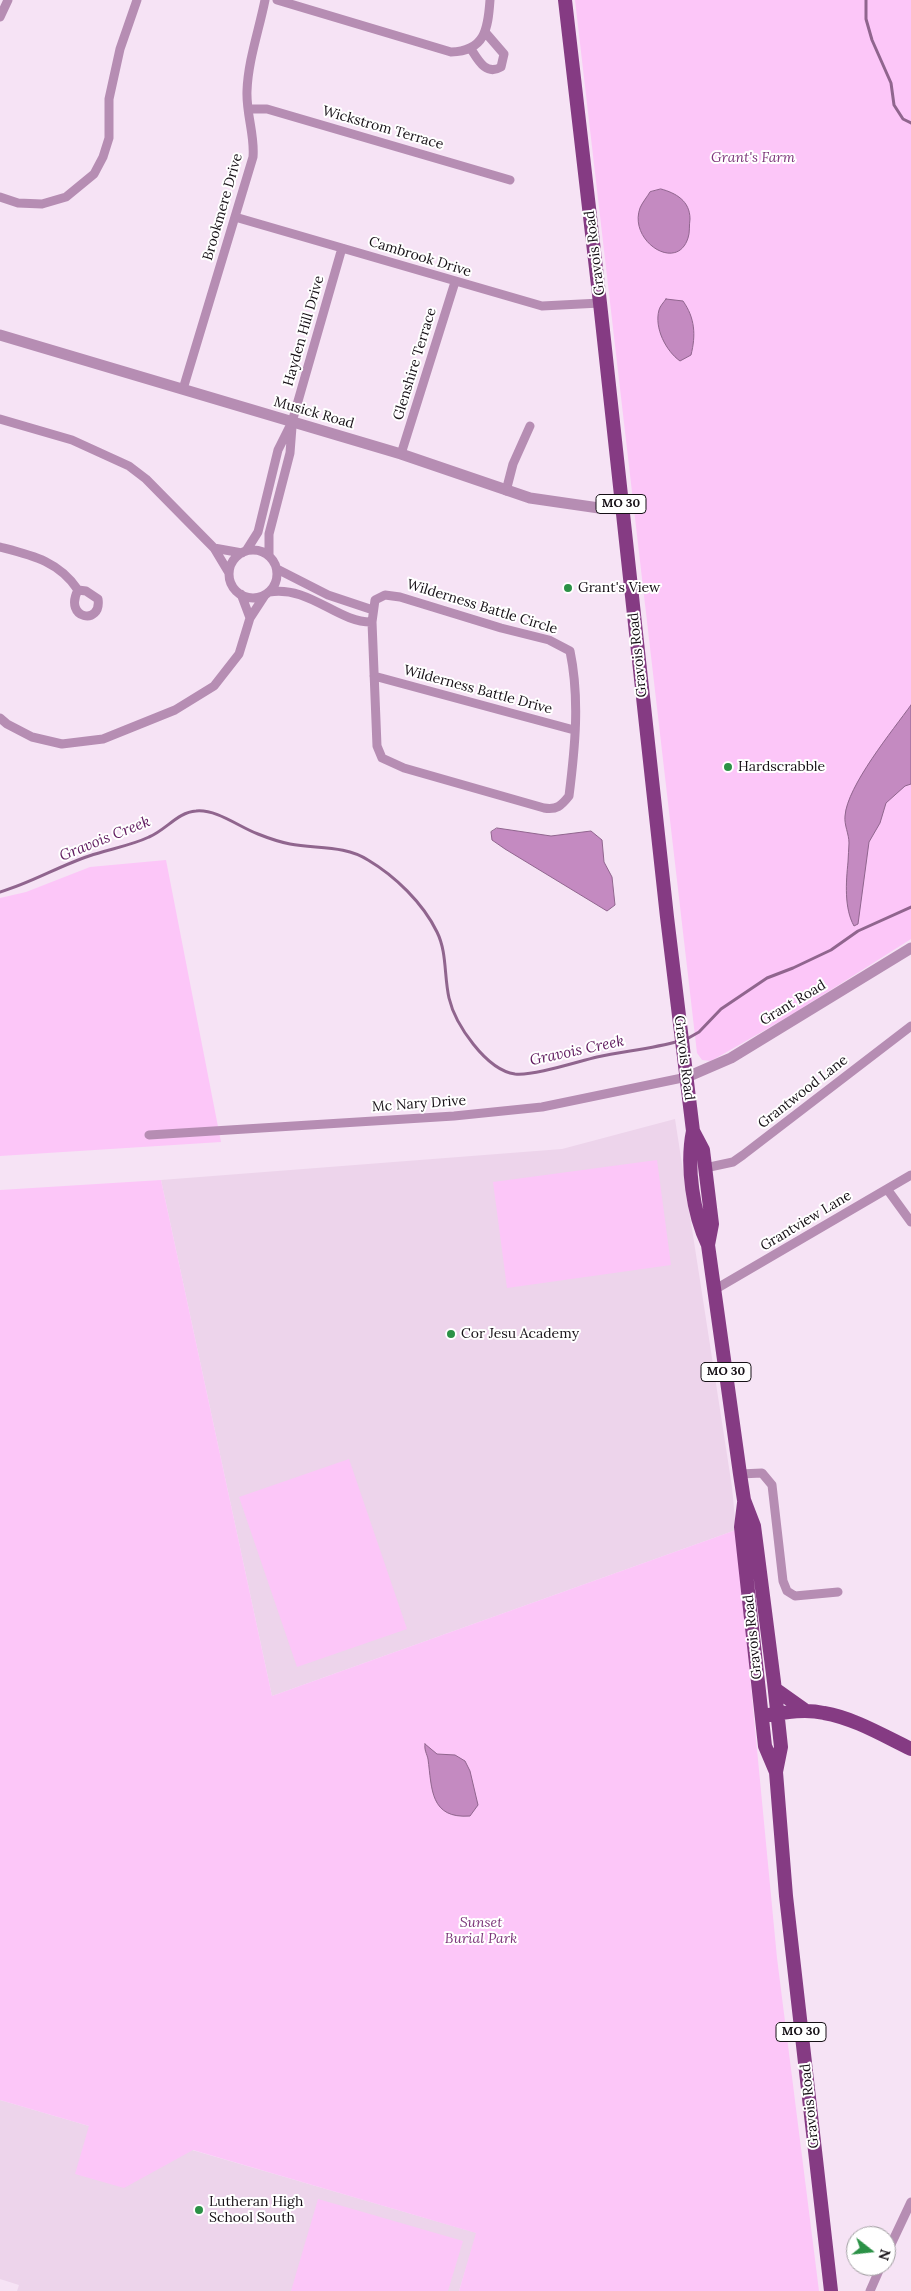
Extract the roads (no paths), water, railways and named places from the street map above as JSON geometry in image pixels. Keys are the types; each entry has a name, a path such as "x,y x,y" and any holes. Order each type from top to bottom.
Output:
{"main road":[{"name":"Gravois Road","path":"565,0 693,1131 689,1152 691,1171 699,1226 708,1245 744,1500 754,1526 775,1689 780,1747 776,1772 789,1923 831,2291"},
{"name":"Gravois Road","path":"693,1131 703,1150 712,1224 708,1245"},
{"name":"Gravois Road","path":"744,1500 741,1528 765,1746 776,1772"},
{"path":"775,1689 806,1711"},
{"path":"762,1716 806,1711 825,1713 852,1722 911,1749"}],"street":[{"path":"0,17 8,0"},
{"path":"0,197 18,202 42,204 66,197 94,174 103,157 109,138 109,99 120,49 137,0"},
{"name":"Brookmere Drive","path":"183,389 253,157 254,144 248,109 248,79 265,0"},
{"path":"277,0 451,52 471,49 484,34 490,0"},
{"path":"471,49 484,68 491,70 501,67 504,54 484,34"},
{"name":"Wickstrom Terrace","path":"248,109 267,109 510,180"},
{"name":"Cambrook Drive","path":"235,217 542,306 600,303"},
{"name":"Hayden Hill Drive","path":"292,422 342,248"},
{"name":"Glenshire Terrace","path":"401,454 455,282"},
{"name":"Musick Road","path":"0,335 401,454 443,467 506,491 555,503 622,509"},
{"path":"0,419 72,440 129,466 146,479 214,548 229,573 234,588 241,594 250,598 282,590 296,593 356,619 372,622"},
{"path":"229,573 232,564 244,552 258,532 278,450 292,422"},
{"path":"0,718 7,724 32,737 62,744 103,739 175,710 214,686 239,654 250,618 276,579 276,569 269,556 269,534 290,453 292,422"},
{"path":"506,491 513,464 530,426"},
{"path":"0,547 47,560 61,570 78,590"},
{"path":"214,548 244,552 261,551 269,556"},
{"path":"276,569 328,595 373,610"},
{"path":"241,594 250,618"},
{"name":"Wilderness Battle Circle","path":"386,595 400,597 501,628 549,640 570,651 576,691 574,730 569,796 562,805 555,809 544,808 404,768 382,758 377,746 373,610 375,600 386,595"},
{"name":"Wilderness Battle Drive","path":"374,676 574,730"},
{"name":"Grant Road","path":"687,1077 731,1058 911,948"},
{"name":"Grantwood Lane","path":"705,1168 733,1162 911,1026"},
{"name":"Mc Nary Drive","path":"149,1135 493,1112 542,1107 687,1077"},
{"name":"Grantview Lane","path":"714,1290 911,1175"},
{"path":"887,1189 911,1222"},
{"path":"740,1474 762,1473 772,1486 783,1581 787,1591 794,1596 838,1592"},
{"path":"896,2234 911,2202"},
{"path":"870,2291 877,2276"}],"waterway":[{"path":"866,0 866,19 872,40 891,83 894,105 903,119 911,123"},
{"name":"Gravois Creek","path":"0,892 78,860 142,840 155,834 183,814 204,811 228,819 251,831 278,841 300,846 330,848 359,855 378,866 398,882 424,911 437,932 444,956 447,990 452,1009 458,1020 473,1044 493,1064 504,1071 515,1074 533,1073 597,1057 679,1041"},
{"name":"Gravois Creek","path":"685,1040 699,1032 721,1009 767,978 831,950 858,931 911,907"}],"place":[{"name":"Grant's View","path":"568,588"},
{"name":"Hardscrabble","path":"728,767"},
{"name":"Cor Jesu Academy","path":"451,1334"},
{"name":"Lutheran High School South","path":"199,2210"}],"park label":[{"name":"Grant's Farm","path":"753,158"},
{"name":"Sunset Burial Park","path":"481,1932"}]}
